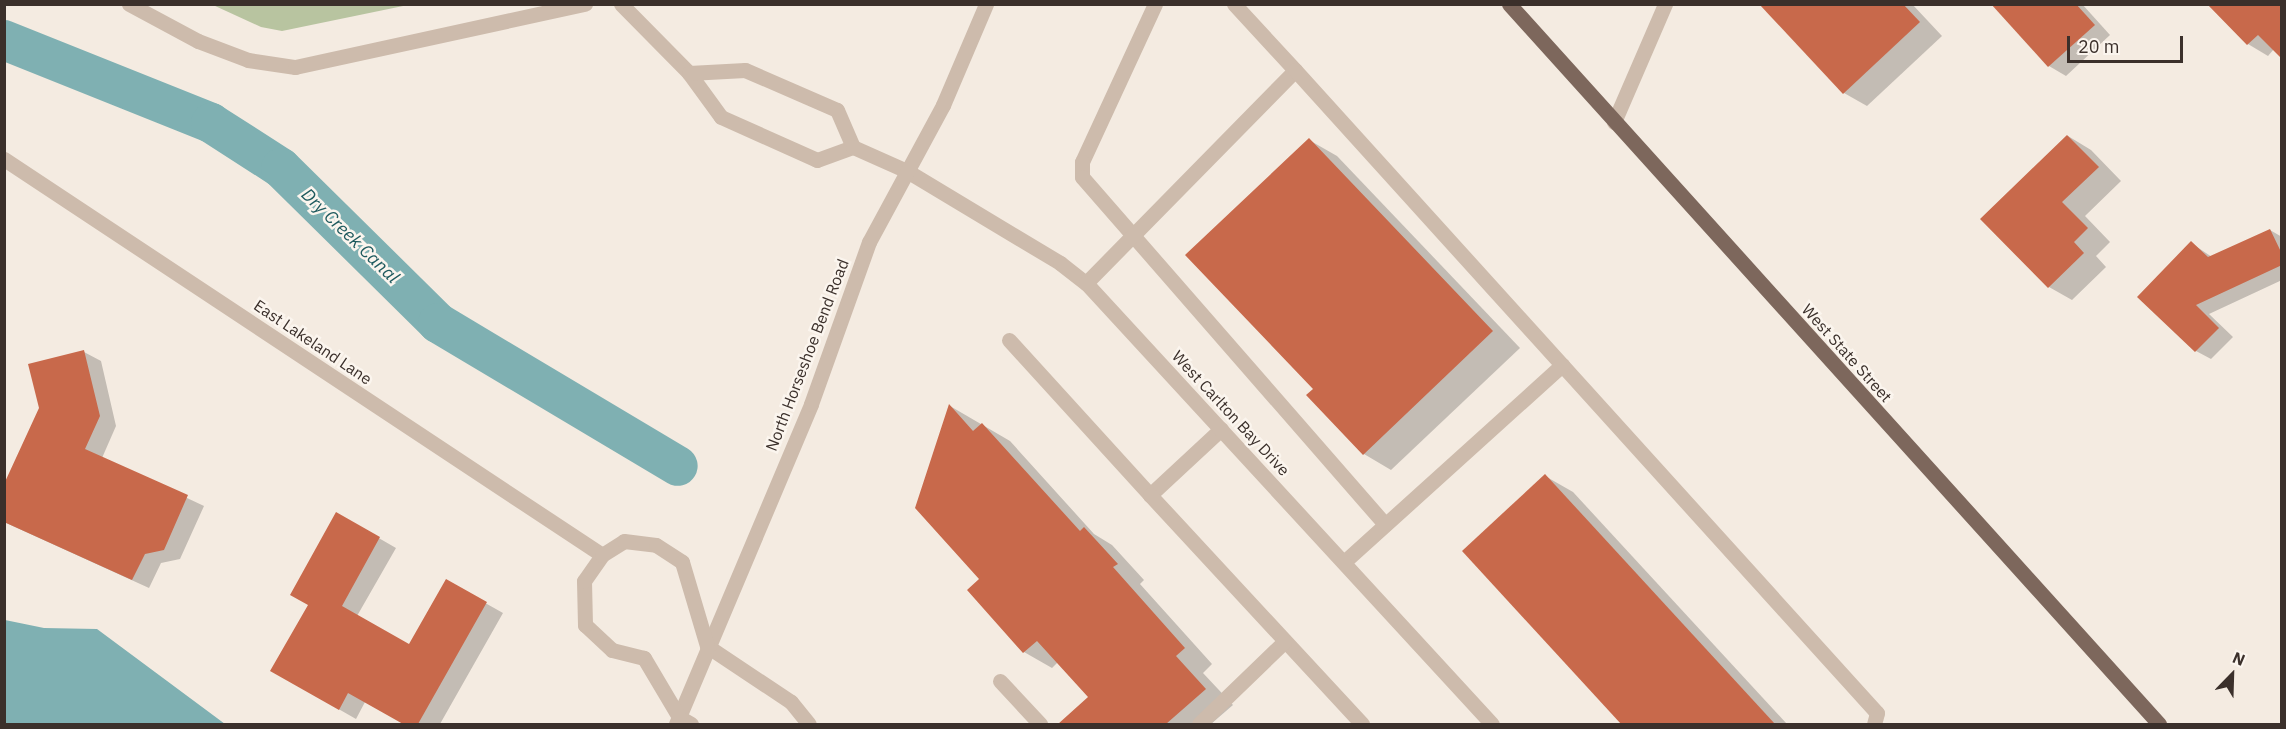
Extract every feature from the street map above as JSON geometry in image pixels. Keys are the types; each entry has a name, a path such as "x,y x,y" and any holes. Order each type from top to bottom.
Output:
{"main road":[{"name":"West State Street","path":"1509,4 2159,724"}],"street":[{"path":"129,4 198,41 248,60 295,67 585,4"},
{"path":"621,4 688,73 721,117 817,160 853,147 837,110 745,70 688,73"},
{"name":"North Horseshoe Bend Road","path":"682,722 707,646 811,404 869,242 943,105 986,4"},
{"path":"1155,4 1082,162 1082,177 1385,524"},
{"path":"1234,4 1877,713 1874,724"},
{"path":"1614,122 1665,4"},
{"path":"1086,283 1295,70"},
{"name":"West Carlton Bay Drive","path":"853,147 907,171 1060,263 1086,283 1492,724"},
{"name":"East Lakeland Lane","path":"4,159 602,555"},
{"path":"1009,340 1284,642 1362,724"},
{"path":"1344,562 1562,365"},
{"path":"1150,495 1221,429"},
{"path":"682,722 644,658 612,650 585,625 584,581 602,555 624,542 656,545 682,562 707,646 791,702 809,724"},
{"path":"1199,724 1284,642"},
{"path":"1000,681 1040,724"}],"green space":[{"path":"213,5 408,5 282,31 261,27"}],"water":[{"path":"5,620 44,628 97,629 225,724 5,724"}],"building":[{"path":"1759,4 1903,4 1920,22 1843,94"},
{"path":"1991,4 2076,4 2095,25 2048,67"},
{"path":"2207,4 2282,4 2282,59 2258,35 2247,45"},
{"path":"2067,135 2099,167 2062,202 2088,228 2074,242 2084,253 2048,288 1980,219"},
{"path":"1309,138 1493,331 1363,455 1306,395 1313,389 1185,255"},
{"path":"2270,229 2282,254 2282,265 2196,305 2219,328 2195,352 2137,297 2191,241 2208,257"},
{"path":"84,350 100,416 85,449 188,495 164,550 145,554 132,580 4,522 4,484 39,408 28,364"},
{"path":"949,404 973,431 982,423 1080,531 1084,527 1118,564 1113,567 1185,648 1176,656 1206,689 1166,724 1058,724 1088,697 1037,641 1023,653 967,590 979,579 915,508"},
{"path":"1545,474 1775,724 1621,724 1462,551"},
{"path":"336,512 380,537 342,606 409,644 446,579 487,602 418,724 403,724 348,693 339,710 270,671 308,605 290,595"}],"waterway":[{"name":"Dry Creek Canal","path":"4,40 211,123 281,168 438,323 678,466"}]}
